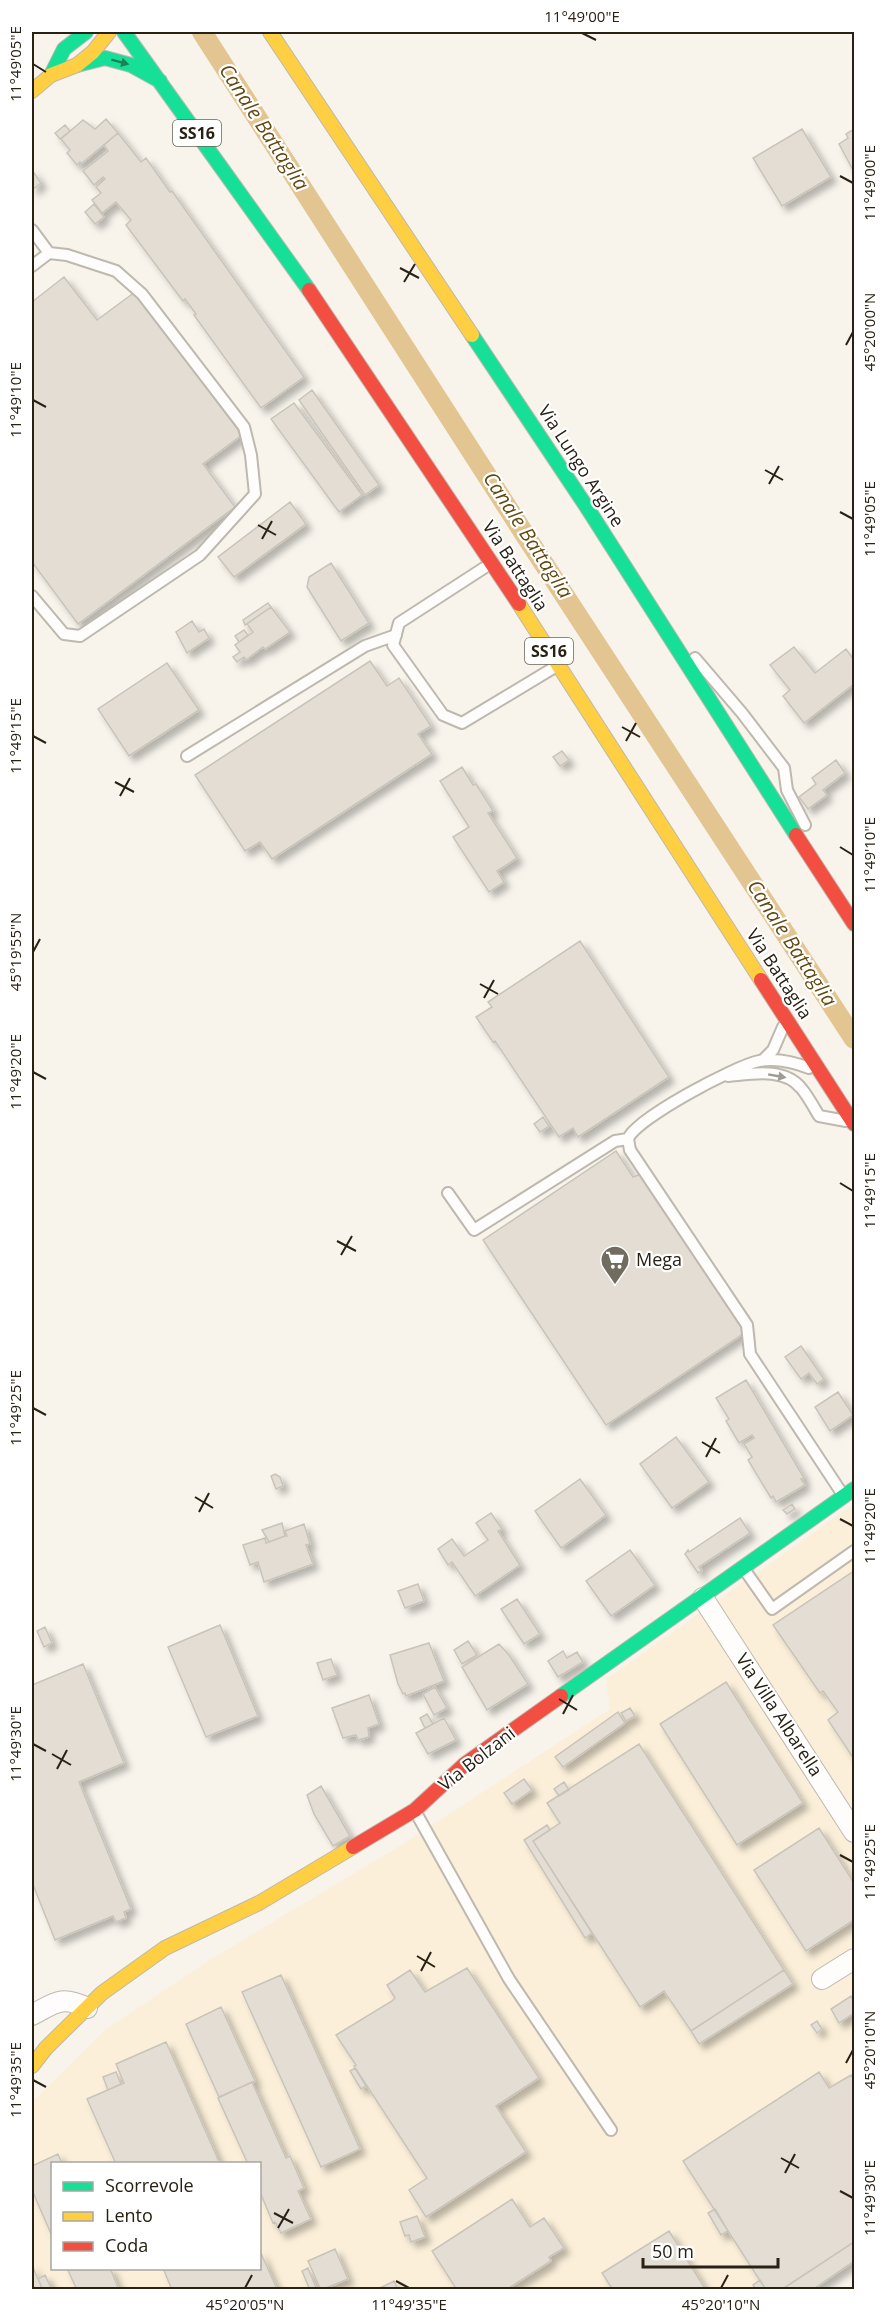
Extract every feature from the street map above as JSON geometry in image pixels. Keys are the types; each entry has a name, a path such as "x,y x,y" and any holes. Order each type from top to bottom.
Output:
{"street":[{"path":"51,75 74,32"},
{"path":"64,49 86,32"},
{"path":"77,65 93,52 109,32"},
{"name":"SS16","path":"124,32 160,81"},
{"name":"Via Lungo Argine","path":"270,32 507,386 802,846 855,924"},
{"path":"32,91 51,75 105,58 131,65 160,81"},
{"name":"Via Battaglia","path":"160,81 312,294 492,563 854,1124"},
{"name":"Via Bolzani","path":"32,2066 102,1993 165,1948 259,1903 415,1810 465,1764 849,1493"},
{"name":"Via Villa Albarella","path":"703,1598 855,1833"},
{"path":"822,1979 855,1959"},
{"path":"32,2015 60,2000 72,2000 87,2008"}],"lane":[{"path":"32,230 49,253"},
{"path":"32,266 49,253 67,255 116,272 142,294 244,427 251,455 255,494 200,555 81,636 64,634 32,596"},
{"path":"492,563 399,623 393,645 443,715 462,723 558,665"},
{"path":"187,756 365,646 396,635"},
{"path":"670,637 701,663 784,768 787,790 810,836 802,846"},
{"path":"762,1061 778,1041 784,1014"},
{"path":"822,1073 787,1062 762,1061 719,1077 695,1089 635,1128 628,1139 630,1150 747,1325 750,1354 849,1493"},
{"path":"719,1077 756,1073 786,1077 801,1088 819,1116 854,1124"},
{"path":"448,1193 474,1230 615,1141 628,1139"},
{"path":"744,1569 772,1609 855,1551"},
{"path":"415,1810 509,1979 610,2130"}],"shaded area":[{"path":"854,1504 854,2257 806,2290 32,2290 32,2102 105,2030 211,1959 406,1842 610,1709 606,1679"}],"building":[{"path":"106,119 118,133 77,165 67,153 70,150 61,139 83,120 95,129"},
{"path":"65,125 70,131 60,139 55,133"},
{"path":"802,129 831,177 782,206 753,158"},
{"path":"854,129 853,170 839,144 848,138 846,134"},
{"path":"118,133 141,162 146,158 170,192 172,191 304,377 261,408 185,299 183,301 126,225 131,220 116,202 102,213 92,200 101,193 96,187 105,179 103,177 94,185 83,171 108,151 104,145"},
{"path":"32,170 41,183 32,190"},
{"path":"94,204 104,217 95,224 85,212"},
{"path":"64,277 97,320 135,292 242,435 203,464 235,507 78,624 32,562 32,302"},
{"path":"312,390 379,485 365,495 299,400"},
{"path":"294,403 362,495 339,512 271,419"},
{"path":"290,502 306,524 234,577 218,557"},
{"path":"331,563 369,623 341,641 307,587 309,577"},
{"path":"268,603 271,607 245,625 243,620"},
{"path":"271,607 290,632 265,649 263,647 246,660 244,657 237,662 233,657 240,652 235,645 253,632 247,624"},
{"path":"192,621 199,632 204,629 209,638 187,653 176,632"},
{"path":"244,630 248,635 239,642 235,636"},
{"path":"794,647 815,673 846,649 854,660 854,684 804,723 783,696 790,690 770,665"},
{"path":"370,661 387,686 399,678 431,726 418,734 432,754 272,859 260,842 245,851 195,775"},
{"path":"167,663 199,710 129,756 98,709"},
{"path":"562,751 569,760 560,766 553,757"},
{"path":"836,760 845,773 823,790 827,795 808,809 799,797 816,784 812,778"},
{"path":"462,767 493,811 488,813 517,858 497,871 504,882 489,892 453,837 469,827 440,781"},
{"path":"580,941 669,1077 578,1137 573,1128 559,1137 495,1041 493,1042 476,1017 492,1007 488,1002"},
{"path":"543,1117 549,1126 540,1132 534,1124"},
{"name":"Mega","path":"616,1151 633,1177 641,1174 746,1332 606,1425 483,1240"},
{"path":"801,1346 824,1379 817,1384 809,1373 801,1379 785,1357"},
{"path":"746,1380 804,1478 801,1479 805,1485 776,1502 773,1496 771,1498 748,1460 752,1457 744,1444 754,1438 752,1435 739,1443 726,1421 729,1419 716,1398"},
{"path":"838,1392 853,1415 830,1431 815,1407"},
{"path":"676,1437 709,1482 672,1508 640,1464"},
{"path":"275,1474 280,1477 283,1486 276,1489 271,1476"},
{"path":"580,1479 606,1515 561,1548 535,1511"},
{"path":"792,1504 795,1509 787,1514 783,1510"},
{"path":"491,1513 502,1529 498,1531 520,1565 475,1596 452,1562 448,1565 438,1549 452,1539 464,1556 488,1540 476,1523"},
{"path":"740,1518 750,1533 699,1567 702,1571 698,1573 685,1554 688,1550 689,1552"},
{"path":"282,1523 285,1536 269,1542 262,1530"},
{"path":"304,1524 310,1544 306,1545 313,1564 264,1582 258,1562 250,1565 243,1545 265,1538 266,1543 287,1536 285,1531"},
{"path":"630,1550 655,1585 611,1616 586,1581"},
{"path":"854,1571 854,1759 828,1720 838,1712 823,1691 820,1693 773,1625"},
{"path":"418,1584 424,1601 405,1608 398,1591"},
{"path":"517,1599 540,1634 524,1644 501,1609"},
{"path":"220,1625 258,1716 206,1737 168,1647"},
{"path":"45,1627 52,1643 44,1647 37,1631"},
{"path":"468,1641 477,1655 462,1664 454,1650"},
{"path":"429,1643 444,1681 406,1696 398,1684 390,1655"},
{"path":"499,1644 528,1684 487,1710 462,1667"},
{"path":"563,1651 567,1658 577,1652 583,1662 558,1677 548,1661"},
{"path":"331,1659 337,1675 323,1680 317,1663"},
{"path":"83,1664 124,1763 79,1782 131,1909 124,1912 126,1918 116,1922 113,1916 55,1940 32,1882 32,1685"},
{"path":"726,1682 803,1803 737,1845 660,1724"},
{"path":"435,1687 447,1708 434,1715 423,1694"},
{"path":"369,1695 379,1724 368,1728 369,1737 358,1740 356,1735 343,1738 332,1708"},
{"path":"630,1708 635,1716 626,1721 621,1713"},
{"path":"618,1712 625,1723 563,1767 555,1757"},
{"path":"427,1714 433,1724 425,1728 420,1718"},
{"path":"444,1718 456,1740 428,1754 416,1733"},
{"path":"639,1744 784,1970 691,2031 664,1991 640,2007 533,1841 560,1823 547,1803"},
{"path":"524,1779 532,1790 512,1804 504,1793"},
{"path":"564,1782 569,1790 559,1796 554,1789"},
{"path":"321,1786 350,1836 333,1846 314,1814 307,1795"},
{"path":"547,1825 550,1830 533,1841 592,1933 585,1938 524,1840"},
{"path":"819,1828 854,1883 854,1920 806,1951 754,1870"},
{"path":"467,1968 539,2078 496,2106 526,2152 426,2217 409,2190 427,2178 336,2035 392,2001 395,1998 387,1985 410,1970 425,1992"},
{"path":"784,1970 793,1984 699,2044 691,2031"},
{"path":"281,1975 360,2149 321,2167 242,1992"},
{"path":"851,1996 854,2002 854,2013 839,2023 831,2009"},
{"path":"221,2007 255,2081 219,2097 186,2024"},
{"path":"817,2021 822,2029 817,2033 811,2025"},
{"path":"166,2042 219,2162 115,2162 87,2099 124,2083 116,2064"},
{"path":"355,2068 366,2086 361,2089 350,2071"},
{"path":"116,2072 121,2084 108,2090 103,2077"},
{"path":"819,2072 829,2088 851,2075 854,2080 854,2242 781,2290 766,2290 683,2161"},
{"path":"252,2082 286,2158 290,2156 304,2188 298,2191 311,2219 281,2233 275,2222 273,2223 261,2194 261,2162 247,2162 218,2098"},
{"path":"58,2154 61,2162 51,2162 51,2234 32,2190 32,2166"},
{"path":"512,2199 530,2227 544,2218 564,2248 549,2257 551,2261 506,2290 457,2290 432,2251"},
{"path":"715,2209 728,2231 721,2235 708,2213"},
{"path":"417,2216 425,2237 411,2242 409,2235 405,2236 400,2222"},
{"path":"669,2231 706,2290 613,2290 602,2273"},
{"path":"854,2242 854,2261 812,2290 781,2290"},
{"path":"335,2249 348,2279 321,2290 308,2261"},
{"path":"261,2253 276,2287 270,2290 172,2290 164,2270 261,2270"},
{"path":"32,2265 38,2279 43,2290 32,2290"},
{"path":"308,2268 317,2290 310,2290 302,2271"},
{"path":"68,2270 111,2270 119,2290 77,2290"},
{"path":"45,2275 51,2288 43,2290 38,2279"},
{"path":"760,2280 766,2290 756,2290 753,2285"},
{"path":"394,2281 398,2290 376,2290"}],"waterway":[{"name":"Canale Battaglia","path":"202,32 527,538 854,1039"}],"traffic: fast":[{"path":"51,75 64,49 86,32"},
{"path":"124,32 309,290"},
{"path":"77,65 105,58 131,65 160,81"},
{"path":"472,335 588,509 796,835"},
{"path":"561,1696 854,1489"}],"traffic: slow":[{"path":"32,91 51,75 77,65 93,52 109,32"},
{"path":"270,32 472,335"},
{"path":"519,604 761,980"},
{"path":"32,2066 46,2048 102,1993 165,1948 259,1903 353,1847"}],"traffic: jam":[{"path":"309,290 519,604"},
{"path":"796,835 854,924"},
{"path":"761,980 854,1124"},
{"path":"353,1847 415,1810 465,1764 561,1696"}],"place":[{"name":"Mega","path":"615,1286"}]}
